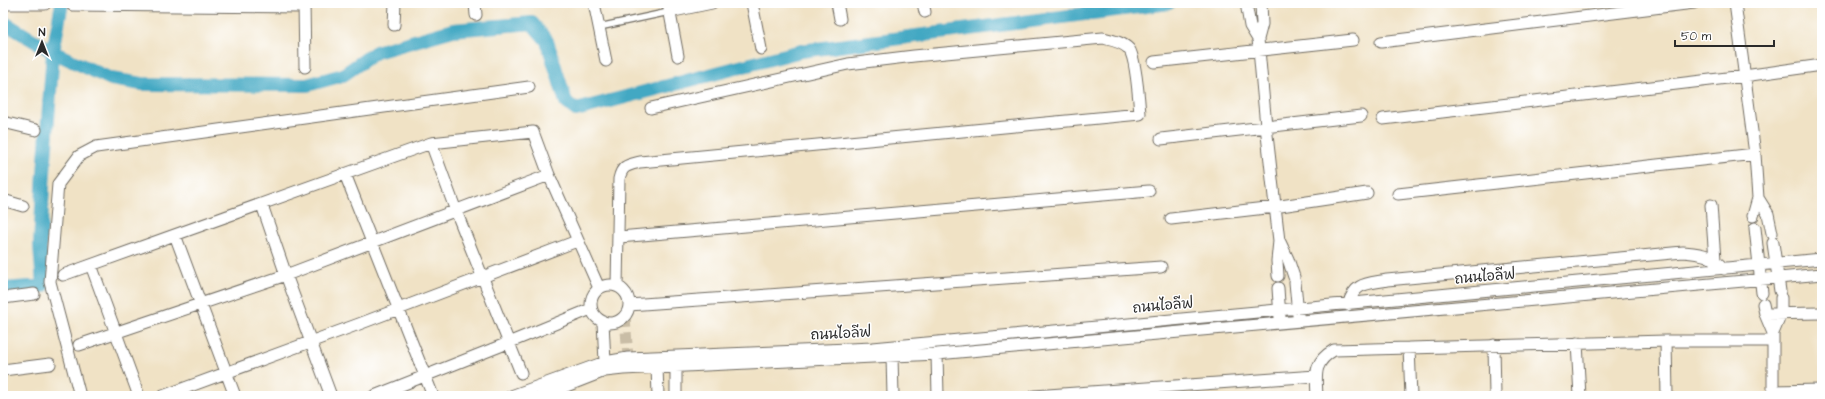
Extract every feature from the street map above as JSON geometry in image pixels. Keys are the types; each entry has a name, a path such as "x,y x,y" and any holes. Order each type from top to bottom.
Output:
{"street":[{"path":"394,25 395,3"},
{"path":"475,3 476,15"},
{"path":"594,3 606,61"},
{"path":"678,56 668,7 712,3"},
{"path":"752,3 761,49"},
{"path":"837,3 840,19"},
{"path":"1381,42 1694,3"},
{"path":"1735,3 1755,154 1758,198 1754,216"},
{"path":"3,4 45,4"},
{"path":"72,5 304,5 305,67"},
{"path":"1262,7 1262,24 1258,39 1274,206 1279,241 1277,261 1278,276"},
{"path":"1246,8 1250,26 1258,39"},
{"path":"617,286 621,171 627,166 640,162 1140,114 1134,67 1129,50 1119,43 1103,38 914,56 848,64 651,108"},
{"path":"1154,62 1353,40"},
{"path":"1383,119 1744,76 1822,65"},
{"path":"80,396 50,282 58,184 79,156 96,147 529,87"},
{"path":"1161,139 1361,116"},
{"path":"3,122 36,130"},
{"path":"63,275 262,205 431,143 533,132 549,175 577,241 600,288"},
{"path":"431,143 456,211 484,278 520,373"},
{"path":"1398,194 1755,154"},
{"path":"345,174 433,396"},
{"path":"79,345 286,275 549,175"},
{"path":"619,236 1149,191"},
{"path":"1171,219 1367,193"},
{"path":"1758,198 1768,214 1779,276 1781,314 1773,337"},
{"path":"3,200 23,206"},
{"path":"262,205 286,275 331,396"},
{"path":"1711,205 1715,260"},
{"path":"1755,228 1763,304 1773,337 1773,393 1822,390"},
{"path":"175,235 235,396"},
{"path":"163,396 484,278 577,241"},
{"path":"1279,241 1288,259 1294,279 1299,321"},
{"path":"1348,305 1356,288 1365,284 1387,280 1684,252 1704,254 1715,260 1724,269"},
{"name":"ถนนไอลีฟ","path":"511,396 605,362 628,358 873,348 1348,305 1822,259"},
{"path":"91,265 139,396"},
{"path":"629,305 1160,267"},
{"name":"ถนนไอลีฟ","path":"541,396 605,371 658,366 937,354 1779,276 1822,274"},
{"path":"611,285 617,286 626,294 629,305 628,311 620,320 609,323 603,322 594,314 591,309 592,297 600,288 611,285"},
{"path":"1278,288 1281,323"},
{"path":"3,298 34,294"},
{"path":"1763,304 1781,314 1822,313"},
{"path":"374,396 508,344 591,309"},
{"path":"603,322 605,362"},
{"path":"1317,396 1316,376 1318,364 1324,356 1334,350 1773,337"},
{"path":"1666,341 1667,396"},
{"path":"1577,343 1580,396"},
{"path":"1494,345 1495,396"},
{"path":"1409,348 1411,396"},
{"path":"937,354 938,396"},
{"path":"892,356 894,396"},
{"path":"3,370 50,364"},
{"path":"658,366 658,396"},
{"path":"676,366 676,396"},
{"path":"1034,396 1316,376"}],"lane":[{"path":"599,27 668,7"}],"waterway":[{"path":"3,289 43,286 40,245 43,187 53,52 62,3"},
{"path":"3,22 53,52 111,79 142,84 307,85 343,75 376,52 453,30 532,23 547,41 566,102 576,110 801,51 1169,3"}],"tunnel":[{"path":"625,316 628,358"}]}
